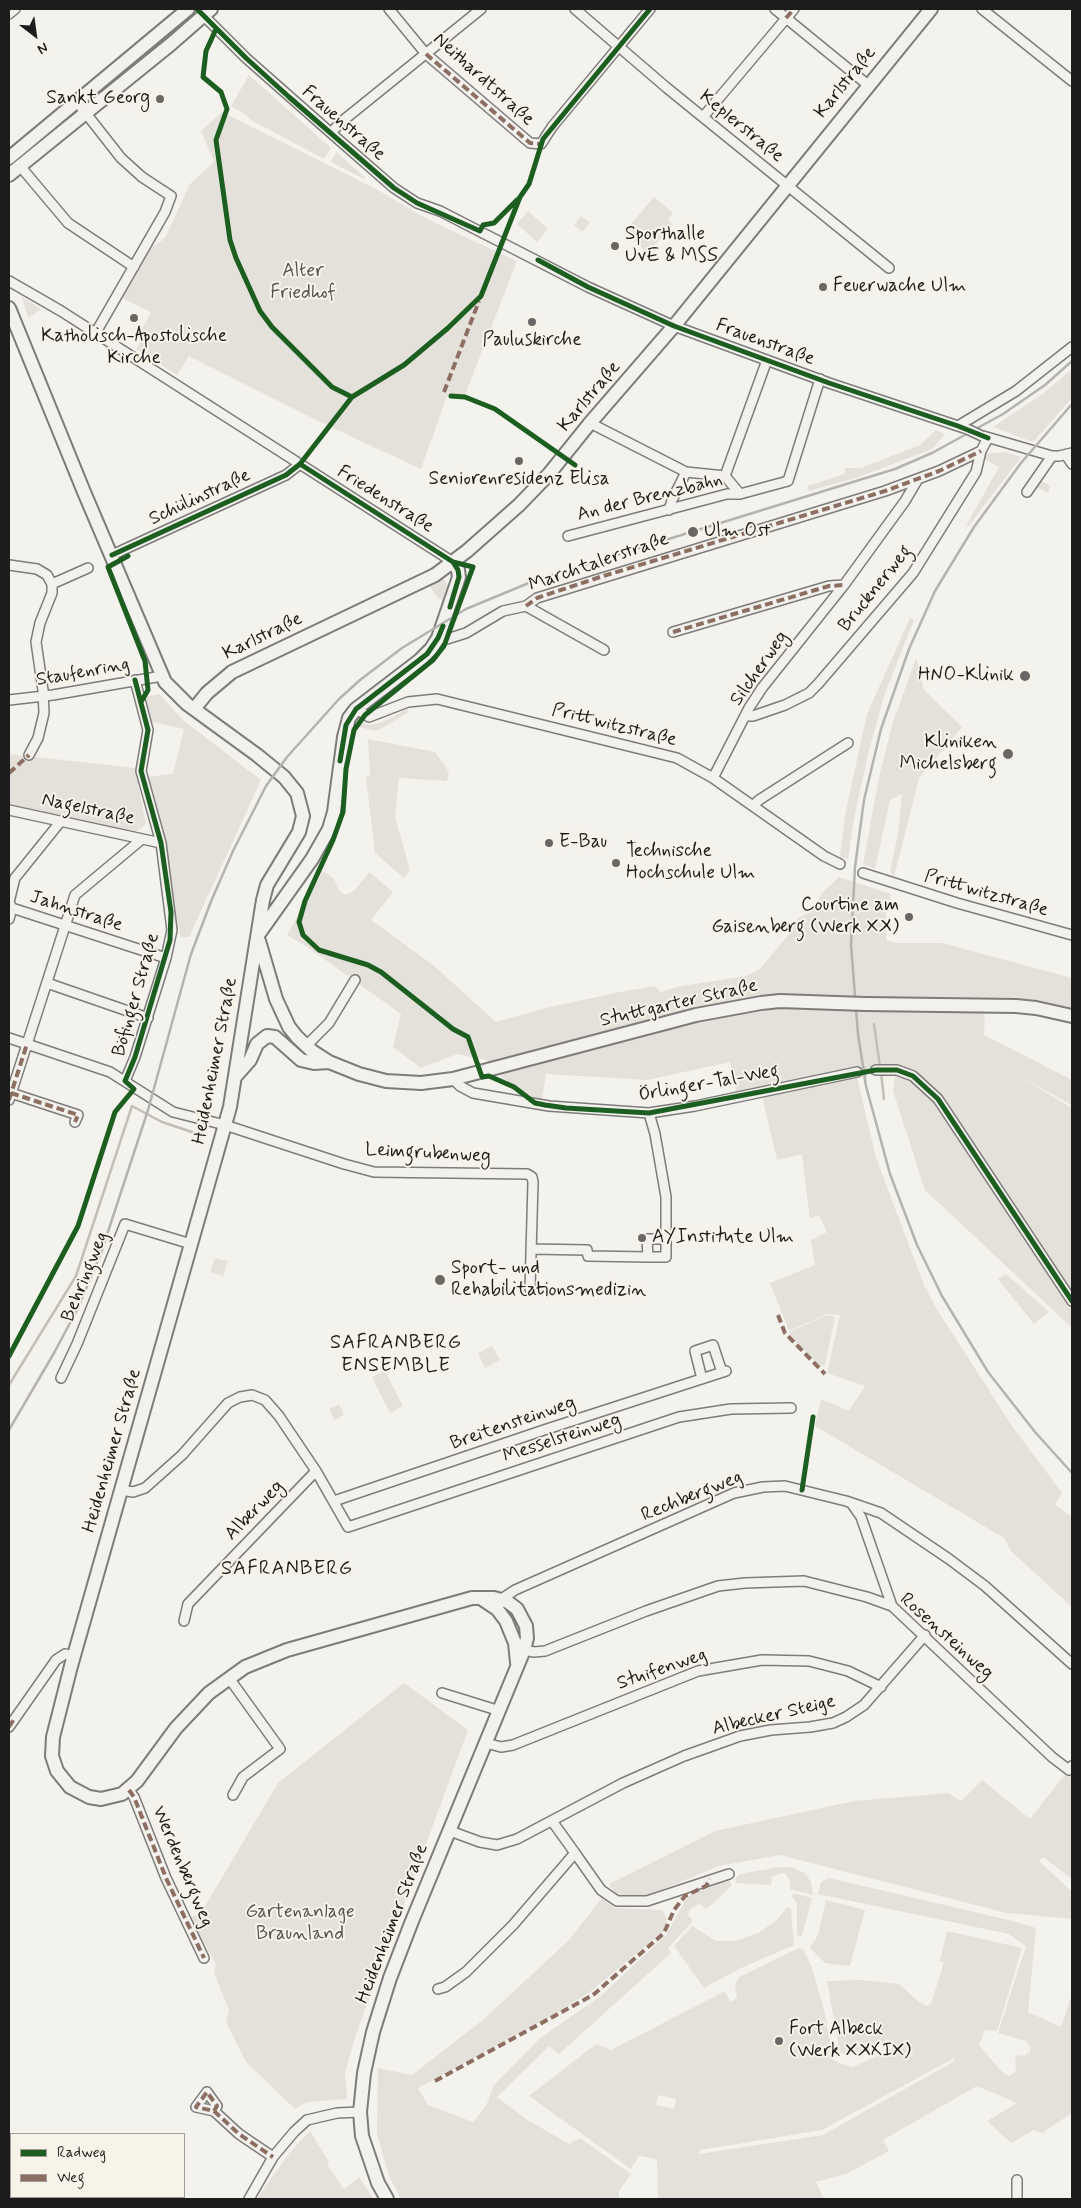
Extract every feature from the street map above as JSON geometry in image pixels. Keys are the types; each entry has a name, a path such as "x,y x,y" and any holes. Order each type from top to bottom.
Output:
{"main road":[{"path":"160,33 169,20 172,9"},
{"path":"9,158 188,9"},
{"name":"Karlstraße","path":"194,709 207,693 232,672 390,598 435,574 453,562 486,534 542,481 674,326 931,9"},
{"path":"9,175 204,11"},
{"name":"Heidenheimer Straße","path":"9,308 162,676 171,689 194,709 267,762 294,788 300,800 303,816 302,825 293,844 267,885 235,1077 225,1125 74,1656 53,1737 52,1756 56,1771 70,1788 89,1797 108,1798 129,1790 187,1716 209,1693 229,1678 261,1659 459,1600 477,1597 497,1603 520,1650 516,1669 390,1978 372,2032 364,2073 360,2112 362,2136 378,2184 387,2199"},
{"path":"258,936 316,854 330,829 346,725 356,710 420,660 431,650 438,638 459,577 458,570 453,562"},
{"name":"Stuttgarter Straße","path":"258,936 271,986 289,1027 306,1046 329,1062 359,1074 386,1081 421,1083 453,1079 720,1010 780,1001 1016,1006 1036,1008 1072,1016"},
{"path":"235,1077 250,1060 257,1044 267,1036 275,1037 301,1060 314,1063 329,1062"}],"street":[{"path":"9,14 15,9"},
{"name":"Neithardtstraße","path":"389,9 426,54 530,143 540,144 618,48"},
{"path":"331,134 340,123 481,9"},
{"name":"Keplerstraße","path":"575,9 618,48 888,268"},
{"path":"618,48 650,9"},
{"path":"775,9 868,85"},
{"path":"703,117 794,9"},
{"path":"982,9 1071,78"},
{"name":"Frauenstraße","path":"204,11 246,58 394,188 417,202 448,215 588,287 674,326 985,437 1052,456 1069,454"},
{"path":"77,102 120,158 142,177 171,196 166,212 95,334"},
{"path":"20,166 68,223 134,267"},
{"name":"Friedenstraße","path":"9,281 61,311 453,562"},
{"path":"958,426 1016,391 1072,347"},
{"path":"725,476 767,360"},
{"name":"An der Brenzbahn","path":"568,536 727,494 740,494 788,480 820,379"},
{"path":"590,423 686,472 725,476 740,494"},
{"name":"Brucknerweg","path":"745,716 753,716 785,705 809,693 818,684 913,573 976,472 985,437"},
{"path":"918,479 981,452"},
{"path":"1069,454 1072,464"},
{"path":"1027,492 1052,456"},
{"name":"Schülinstraße","path":"112,555 286,474 300,464"},
{"path":"669,510 686,472"},
{"name":"Silcherweg","path":"713,778 745,716 762,688 844,585 918,479"},
{"name":"Marchtalerstraße","path":"438,638 447,639 466,633 503,611 526,606 537,598 591,580 885,491 918,479"},
{"path":"9,565 37,568 47,575 52,584 52,593 40,623 36,642 44,697 44,712 38,738 29,755"},
{"path":"52,584 88,568"},
{"name":"Silcherweg","path":"673,632 829,586 844,585"},
{"path":"526,606 604,650"},
{"name":"Staufenring","path":"9,700 44,697 162,676"},
{"name":"Böfinger Straße","path":"125,1081 148,1018 166,958 172,930 161,843 143,782 142,771 148,730 135,680"},
{"name":"Prittwitzstraße","path":"356,710 369,717 418,699 437,699 460,703 677,758 713,778 824,856 840,864"},
{"path":"754,806 758,800 848,743"},
{"name":"Nagelstraße","path":"9,810 161,843"},
{"path":"9,919 15,878 61,821"},
{"path":"75,1122 78,1116 10,1096 75,895 142,839"},
{"name":"Prittwitzstraße","path":"863,873 957,903 1072,935"},
{"name":"Jahnstraße","path":"10,904 66,925 166,958"},
{"path":"306,1046 329,1022 355,980"},
{"path":"47,983 148,1018"},
{"path":"9,1038 99,1068 125,1081 173,1112 225,1125"},
{"path":"880,1070 897,1070 913,1076 938,1099 1072,1301"},
{"name":"Örlinger-Tal-Weg","path":"453,1079 460,1086 474,1093 550,1106 649,1113 695,1106 857,1072"},
{"path":"531,1250 587,1250 588,1256 666,1257 666,1197 655,1134 649,1113"},
{"name":"Leimgrubenweg","path":"225,1125 321,1158 374,1172 527,1174 532,1177 533,1182 530,1290"},
{"name":"Behringweg","path":"61,1378 77,1344 125,1224 191,1244"},
{"path":"648,1257 648,1239 666,1238"},
{"name":"Breitensteinweg","path":"334,1501 724,1372 712,1345 695,1351 702,1379"},
{"path":"121,1490 133,1492 145,1488 182,1455 228,1403 240,1397 252,1395 265,1400 280,1416 334,1501"},
{"name":"Messelsteinweg","path":"334,1501 348,1528 679,1417 731,1408 791,1408"},
{"name":"Alberweg","path":"184,1621 188,1604 316,1471"},
{"name":"Rechbergweg","path":"497,1603 515,1590 739,1492 786,1486 881,1512 985,1586 1072,1664"},
{"path":"852,1504 861,1517 892,1606"},
{"name":"Rosensteinweg","path":"520,1650 545,1651 680,1598 727,1584 804,1582 860,1595 892,1606 1030,1736 1071,1768"},
{"name":"Albecker Steige","path":"450,1831 480,1842 497,1844 517,1839 623,1783 684,1756 740,1736 771,1730 833,1723 864,1705 924,1635"},
{"path":"9,1727 12,1719 56,1660 65,1654 74,1656"},
{"name":"Stuifenweg","path":"486,1744 501,1747 513,1745 698,1671 762,1660 809,1661 848,1671 881,1687"},
{"path":"229,1678 280,1749 243,1777 233,1795"},
{"path":"442,1693 500,1711"},
{"name":"Werdenbergweg","path":"129,1790 134,1797 166,1878 204,1958"},
{"path":"552,1821 601,1890 617,1901 648,1901 729,1874"},
{"path":"438,1989 466,1972 513,1925 575,1853"},
{"path":"214,2111 239,2134 273,2157"},
{"path":"249,2199 273,2157 307,2120 336,2113 360,2112"},
{"path":"1017,2180 1017,2199"}],"green space":[{"path":"249,75 331,148 324,159 251,120 248,116 231,106"},
{"name":"Alter Friedhof","path":"222,112 374,188 429,220 517,261 465,395 447,396 421,469 318,421 189,356 177,375 136,349 143,337 139,335 151,312 122,298 148,251 165,238 190,184 214,162 201,131"},
{"path":"336,152 365,177 364,179 331,162"},
{"path":"654,197 673,213 668,220 673,224 648,253 624,232"},
{"path":"528,211 548,229 537,242 517,224"},
{"path":"581,216 590,222 582,232 574,225"},
{"path":"22,297 41,309 28,318"},
{"path":"1072,369 1072,398 1033,442 993,427 1044,393"},
{"path":"936,430 945,434 932,449 859,477 809,491 807,486 845,474 845,468 861,468 920,445"},
{"path":"1006,452 1021,457 968,527 966,526 999,467 984,459 986,454"},
{"path":"1040,480 1050,486 1048,493 1035,487"},
{"path":"443,578 448,585 442,600 436,596 429,585"},
{"path":"910,618 914,620 885,693 868,754 853,824 848,859 840,857 845,815 867,714"},
{"path":"916,658 924,690 962,727 919,778 894,877 890,871 898,834 902,794 890,800 875,869 863,864 880,773 893,722"},
{"path":"159,694 184,721 261,780 189,937 181,937 144,777 173,774 184,729 152,722 146,697"},
{"path":"407,709 409,712 376,731 359,727 361,723 372,725 385,721"},
{"path":"368,739 435,752 449,772 447,781 399,778 395,817 410,870 404,878 375,853 366,777 370,776"},
{"path":"9,754 135,768 146,824 131,835 9,810"},
{"path":"323,871 334,879 340,892 346,895 355,890 369,872 393,892 371,920 433,965 496,1022 550,1007 620,992 654,986 661,992 676,987 746,976 759,970 790,933 798,918 811,912 823,892 839,877 891,894 886,912 886,940 897,943 942,943 1072,978 1072,1013 985,1007 984,1035 1072,1080 1072,1105 1017,1075 1072,1108 1072,1325 1070,1326 925,1190 893,1091 896,1066 834,1074 737,1095 730,1062 647,1080 546,1074 542,1099 519,1094 486,1060 457,1054 421,1068 393,1047 401,1014 306,946 287,935"},
{"path":"857,1077 876,1158 924,1285 936,1308 1012,1426 1062,1493 1055,1505 1072,1517 1072,1607 1011,1551 1004,1538 815,1426 821,1399 849,1411 865,1386 827,1373 840,1315 827,1314 789,1331 770,1283 815,1265 811,1240 827,1232 819,1215 810,1219 802,1154 777,1160 762,1096"},
{"path":"215,1258 228,1261 223,1276 210,1272"},
{"path":"1006,1274 1049,1312 1034,1324 998,1279"},
{"path":"827,1315 835,1317 825,1365 820,1366 791,1337 789,1332"},
{"path":"492,1346 500,1360 485,1368 478,1353"},
{"path":"385,1371 403,1406 390,1413 372,1377"},
{"path":"339,1404 344,1415 335,1420 329,1409"},
{"name":"Gartenanlage Braunland","path":"404,1683 468,1730 355,2037 345,2073 347,2099 307,2102 295,2109 246,2062 226,2022 229,2010 214,1973 216,1964 190,1918 201,1913 278,1783"},
{"path":"1066,1773 1072,1778 1072,1879 1043,1857 1039,1861 1072,1893 1072,1919 1007,1913 780,1855 719,1866 644,1897 617,1896 609,1884 715,1831 854,1801 949,1793 961,1801 982,1780 1030,1819"},
{"path":"779,1867 791,1867 805,1873 811,1882 813,1895 790,1889 790,1881 786,1874 782,1873 772,1877 771,1885 736,1883 735,1879 740,1874"},
{"path":"829,1878 1036,1928 1028,2012 1061,2027 1072,1994 1072,2113 1042,2133 1034,2130 1011,2143 987,2121 1017,2103 977,2086 883,2140 889,2151 846,2174 816,2182 824,2199 658,2199 657,2159 639,2156 631,2169 529,2096 596,2044 611,2050 725,1991 730,2002 737,1998 735,1986 739,1977 799,1948 803,1949 812,1968 824,2010 830,2040 829,2057 841,2064 853,2067 893,2049 887,2040 849,2055 840,2053 827,1981 861,1980 899,1984 926,2006 931,2004 944,1962 940,1961 947,1931 1022,1948 997,2031 985,2030 979,2045 1002,2072 1008,2076 1016,2072 1015,2059 1017,2055 1024,2056 1030,2052 1030,2047 1026,2041 998,2033 1026,1946 1009,1934 818,1894 821,1882","holes":["956,2057 953,2062 823,2135 699,2154 700,2150 822,2130","658,2095 676,2099 674,2109 656,2105"]},
{"path":"721,1880 729,1880 732,1885 707,1909 699,1904 690,1909 688,1915 693,1921 668,1948 671,1953 559,2054 549,2046 497,2097 526,2119 569,2144 580,2138 631,2174 619,2191 619,2199 401,2199 389,2176 377,2134 378,2068 412,2075 484,2019 568,1941 602,1898 614,1908 663,1910 667,1920 663,1931 590,1992 555,2014 418,2088 428,2105 473,2122 486,2106 494,2085 540,2038 601,1996 666,1935 687,1897"},
{"path":"793,1893 812,1898 802,1936 797,1935 797,1903 792,1897"},
{"path":"826,1900 865,1910 850,1966 825,1963 810,1948 818,1935"},
{"path":"787,1907 791,1909 794,1945 739,1969 704,1988 674,1946 692,1926 716,1941 736,1941 758,1933 777,1920"},
{"path":"310,2131 329,2162 327,2164 344,2189 359,2177 374,2199 257,2199 289,2153"}],"waterway":[{"path":"874,1024 880,1067"},
{"path":"881,1072 884,1099"},
{"path":"9,1385 76,1276 132,1106 162,1122 204,1136"}],"tunnel":[{"path":"857,1072 876,1070"}],"railway":[{"path":"9,1430 78,1308 101,1253 148,1110 191,954 233,851 266,786 287,757 339,699 360,680 402,648 466,609 536,580 895,469 932,453 1003,414 1045,385 1072,361"},
{"path":"1072,404 1021,463 974,527 935,591 909,649 881,729 864,800 855,867 851,945 858,1034 866,1086 890,1174 917,1245 942,1296 988,1372 1035,1432 1072,1473"}],"marked path":[{"path":"786,18 794,9"},
{"path":"426,54 530,143 541,144"},
{"path":"444,392 479,301"},
{"path":"526,606 537,598 600,577 885,491 939,471 981,451"},
{"path":"673,632 829,586 844,585"},
{"path":"9,773 29,755"},
{"path":"9,1100 27,1044"},
{"path":"11,1093 78,1115 75,1122"},
{"path":"778,1315 785,1333 825,1374"},
{"path":"9,1727 14,1719"},
{"path":"129,1790 134,1797 166,1878 204,1958"},
{"path":"435,2081 593,1995 664,1933 674,1910 685,1896 706,1886 710,1879"},
{"path":"214,2111 217,2106 207,2092 196,2107 214,2111 239,2134 273,2157"}],"cycle path":[{"path":"197,9 246,58 289,97 394,188 417,203 480,231 483,225 494,223 517,200"},
{"path":"112,555 286,475 300,464 352,397 404,365 448,328 481,296 520,197 529,184 543,139 650,9"},
{"path":"216,29 206,51 203,77 221,92 227,109 216,140 230,240 236,258 260,311 272,327 332,387 352,397"},
{"path":"538,260 588,287 674,326 829,383 958,426 988,438"},
{"path":"451,396 465,397 495,409 575,465"},
{"path":"300,464 453,562 458,570 459,577 450,607"},
{"path":"128,556 108,567 145,661 148,690 141,702"},
{"path":"453,562 473,567 444,646 433,660 365,715 354,730 346,769 343,812 333,840 305,901 299,922 303,935 319,950 368,965 381,972 453,1029 468,1037 482,1077 489,1076 514,1087 535,1103 566,1108 649,1113 876,1070 897,1070 913,1076 938,1099 1072,1301"},
{"path":"340,761 346,725 356,709 427,654 438,638 443,626"},
{"path":"9,1356 78,1226 115,1112 134,1089 125,1081 135,1057 170,940 171,912 161,843 141,771 148,730 135,680"},
{"path":"802,1490 813,1417"}],"place":[{"name":"Sankt Georg","path":"160,99"},
{"name":"Sporthalle UvE & MSS","path":"615,246"},
{"name":"Feuerwache Ulm","path":"823,287"},
{"name":"Katholisch-Apostolische Kirche","path":"134,318"},
{"name":"Pauluskirche","path":"532,322"},
{"name":"Seniorenresidenz Elisa","path":"519,461"},
{"name":"Ulm Ost","path":"693,532"},
{"name":"HNO-Klinik","path":"1025,676"},
{"name":"Kliniken Michelsberg","path":"1008,754"},
{"name":"E-Bau","path":"549,843"},
{"name":"Technische Hochschule Ulm","path":"616,863"},
{"name":"Courtine am Gaisenberg (Werk XX)","path":"909,917"},
{"name":"AYInstitute Ulm","path":"642,1238"},
{"name":"Sport- und Rehabilitationsmedizin","path":"440,1280"},
{"name":"Fort Albeck (Werk XXXIX)","path":"779,2041"}],"district":[{"name":"SAFRANBERG ENSEMBLE","path":"396,1356"},
{"name":"SAFRANBERG","path":"287,1570"}]}
